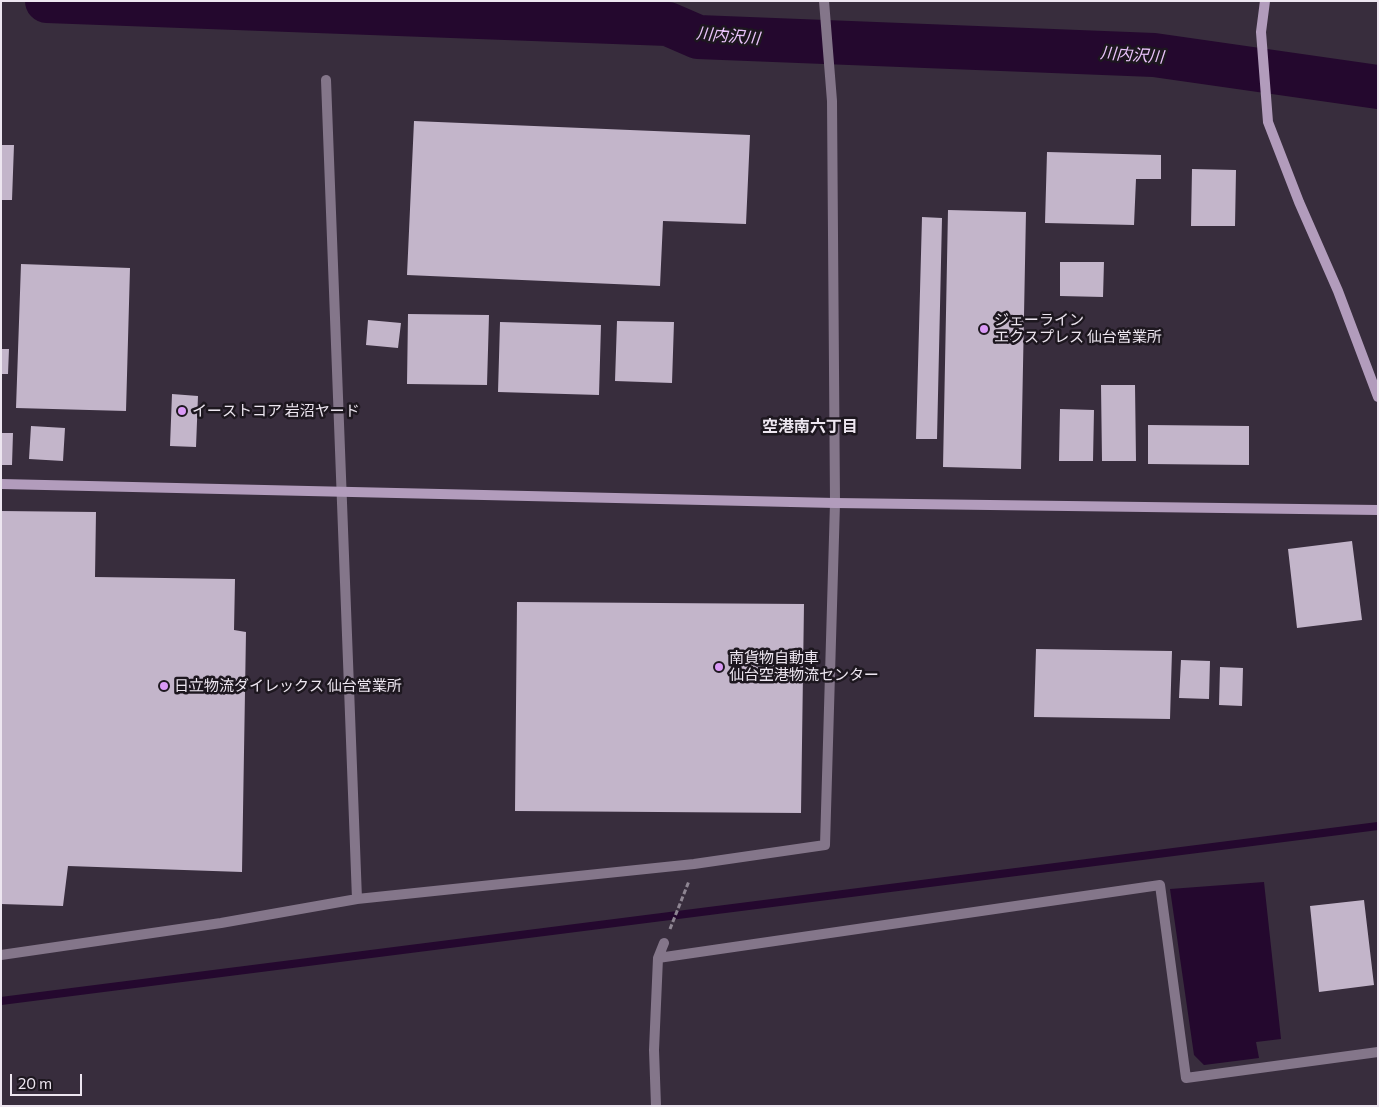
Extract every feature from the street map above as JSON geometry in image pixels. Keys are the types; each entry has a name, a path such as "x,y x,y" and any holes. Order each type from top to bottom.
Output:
{"street":[{"path":"1,954 221,923 357,899 694,864 825,845 836,503 832,101 824,1"},
{"path":"1265,1 1260,32 1268,122 1299,202 1341,299 1378,396"},
{"path":"326,80 340,490 357,899"},
{"path":"1,484 340,490 836,503 1378,510"},
{"path":"658,958 1160,885 1186,1078 1378,1052"},
{"path":"656,1106 654,1050 658,958 664,943"}],"path":[{"path":"664,943 691,878"}],"shaded area":[{"path":"1264,882 1281,1039 1256,1042 1259,1058 1204,1065 1194,1055 1170,889"}],"building":[{"path":"414,121 750,135 746,224 663,221 660,286 407,275"},
{"path":"1,145 14,145 12,200 1,200"},
{"path":"1047,152 1161,155 1161,179 1136,179 1134,225 1045,223"},
{"path":"1192,169 1236,170 1235,226 1191,226"},
{"path":"948,210 1026,212 1021,469 943,467"},
{"path":"922,217 942,218 937,439 916,439"},
{"path":"1060,262 1104,262 1103,297 1060,296"},
{"path":"21,264 130,268 126,411 16,408"},
{"path":"408,314 489,315 487,385 407,384"},
{"path":"368,320 401,323 398,348 366,345"},
{"path":"617,321 674,322 672,383 615,381"},
{"path":"500,322 601,325 599,395 498,392"},
{"path":"1,349 9,349 8,374 1,374"},
{"path":"1101,385 1135,385 1136,461 1102,461"},
{"path":"172,394 198,396 196,447 170,446"},
{"path":"1060,409 1094,410 1093,461 1059,461"},
{"path":"1148,425 1249,426 1249,465 1148,464"},
{"path":"31,426 65,428 63,461 29,459"},
{"path":"1,433 13,433 12,465 1,465"},
{"path":"1,511 96,512 95,577 235,579 234,630 246,632 242,872 68,866 63,906 1,904"},
{"path":"1352,541 1362,620 1297,628 1288,549"},
{"path":"517,602 804,604 801,813 515,811"},
{"path":"1036,649 1172,651 1170,719 1034,717"},
{"path":"1181,660 1210,661 1209,699 1179,698"},
{"path":"1220,667 1243,668 1242,706 1219,705"},
{"path":"1364,900 1374,985 1319,992 1310,906"}],"waterway":[{"name":"川内沢川","path":"47,1 668,24 698,37 1154,55 1378,87"},
{"path":"1,1001 1378,826"}],"place":[{"name":"ジェーライン エクスプレス 仙台営業所","path":"984,329"},
{"name":"イーストコア 岩沼ヤード","path":"182,411"},
{"name":"南貨物自動車 仙台空港物流センター","path":"719,667"},
{"name":"日立物流ダイレックス 仙台営業所","path":"164,686"}],"district":[{"name":"空港南六丁目","path":"810,427"}]}
